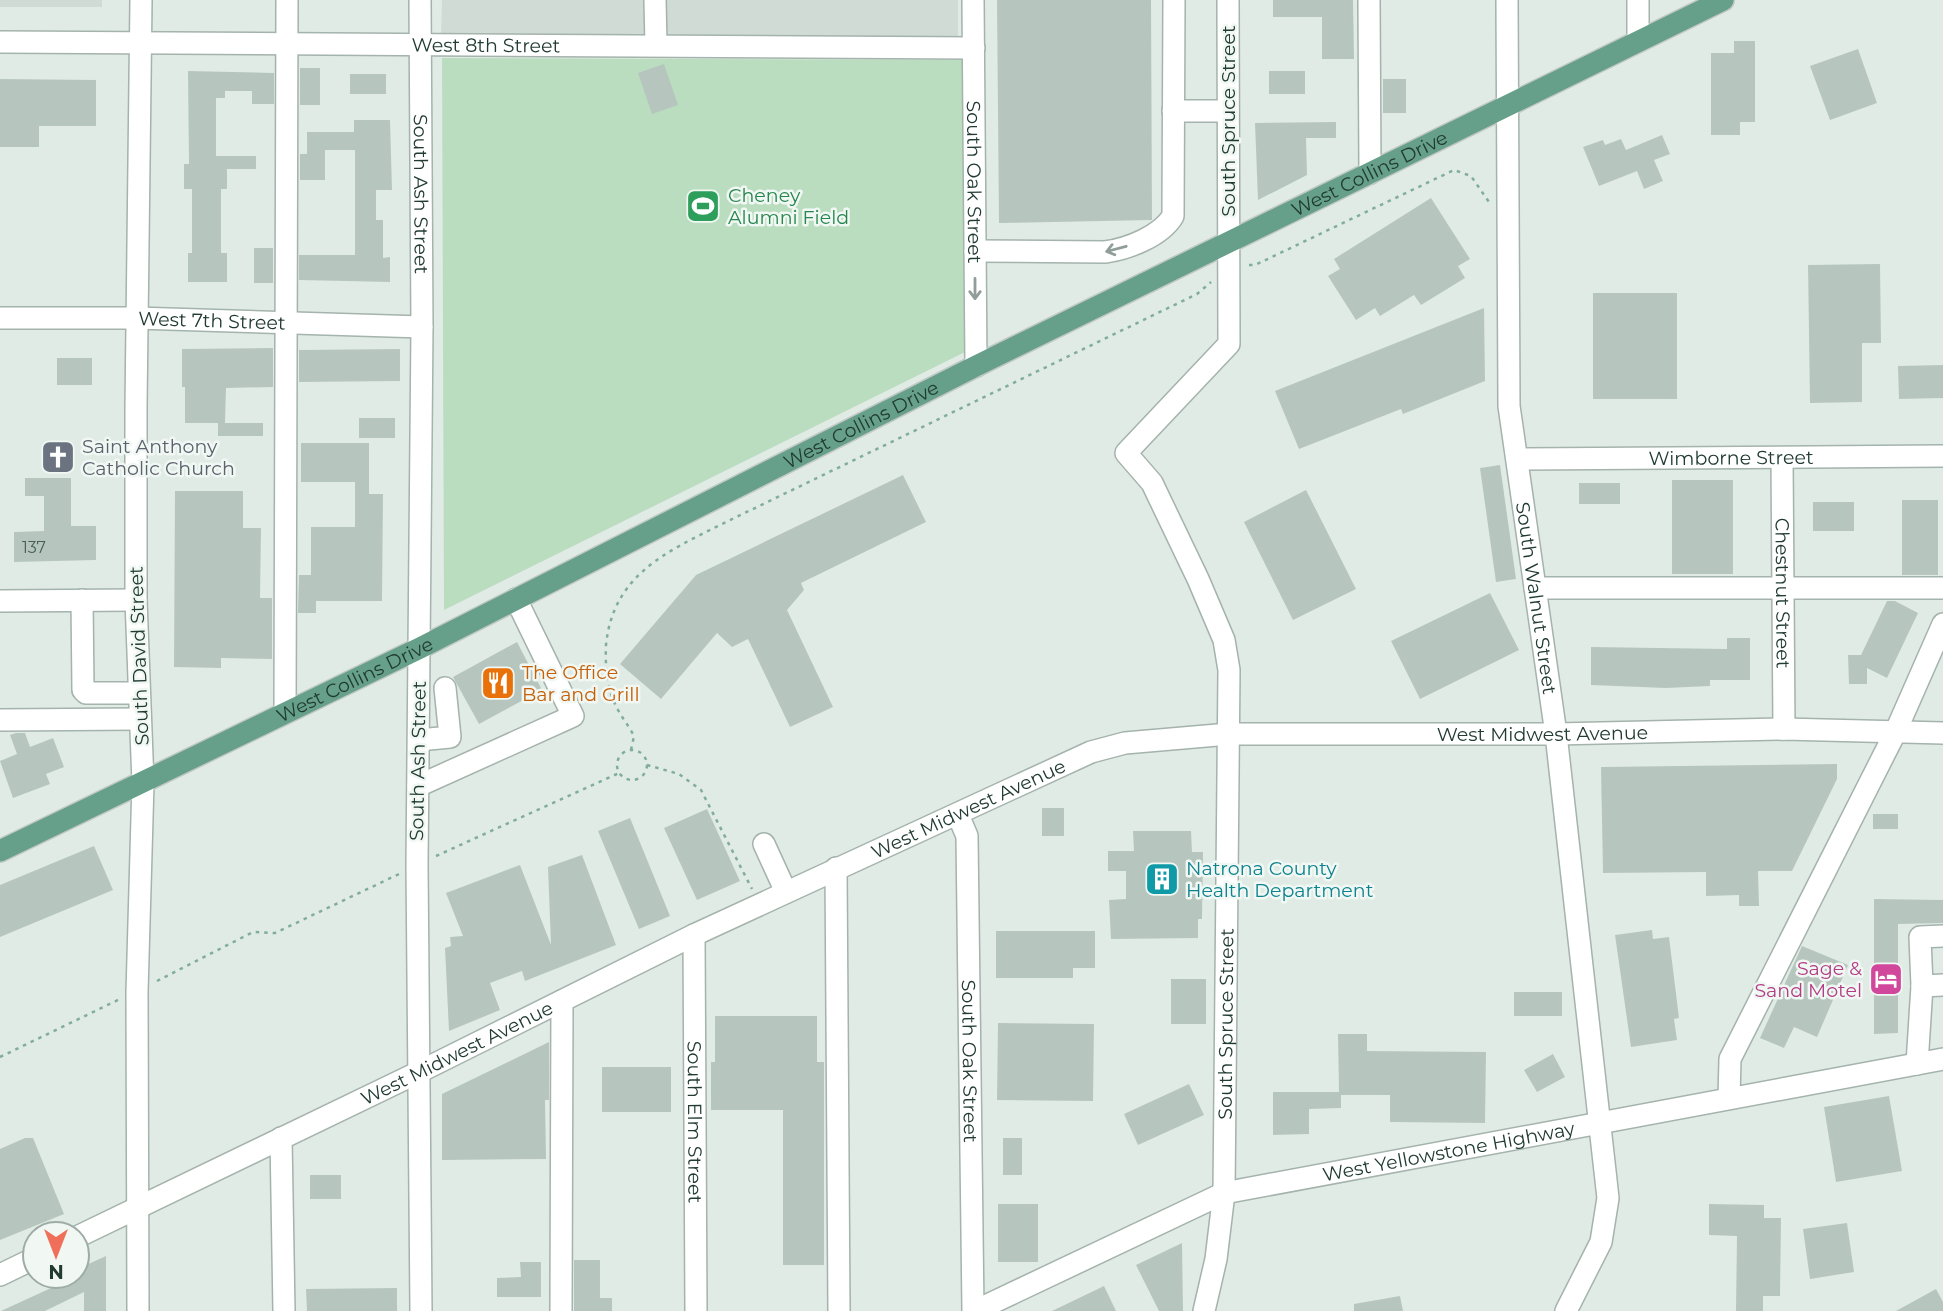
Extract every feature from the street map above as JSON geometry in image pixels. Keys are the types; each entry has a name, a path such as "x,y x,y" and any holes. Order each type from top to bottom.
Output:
{"main road":[{"name":"West Collins Drive","path":"1,846 143,783 420,648 976,366 1723,0"}],"street":[{"name":"South David Street","path":"138,1311 137,992 143,783 135,600 141,0"},
{"path":"285,712 287,0"},
{"name":"South Ash Street","path":"420,0 422,327 417,865 421,1311"},
{"path":"655,0 656,45"},
{"name":"South Oak Street","path":"973,0 976,366"},
{"path":"975,251 1118,250 1166,228 1173,216 1174,0"},
{"name":"South Spruce Street","path":"1204,1311 1216,1259 1224,1193 1229,670 1224,640 1152,483 1119,460 1229,344 1228,0"},
{"path":"1369,0 1370,173"},
{"name":"South Walnut Street","path":"1507,0 1509,406 1556,734 1608,1198 1601,1242 1566,1311"},
{"path":"1638,0 1638,41"},
{"name":"West 8th Street","path":"0,42 142,45 974,48"},
{"path":"1173,111 1228,111"},
{"name":"West 7th Street","path":"0,318 136,318 286,325 422,327"},
{"name":"Wimborne Street","path":"1517,459 1943,456"},
{"name":"Chestnut Street","path":"1782,458 1784,729"},
{"path":"1535,587 1943,588"},
{"path":"418,786 573,716 516,599"},
{"path":"82,600 83,690 86,693 139,693"},
{"path":"0,601 135,600"},
{"path":"1729,1097 1730,1059 1895,733 1943,624"},
{"path":"419,740 450,737 445,688"},
{"path":"0,720 140,719"},
{"name":"West Midwest Avenue","path":"91,1230 419,1072 784,888 958,815 1091,752 1125,743 1229,734 1556,734 1784,729 1943,733"},
{"name":"South Oak Street","path":"958,815 967,836 974,1311"},
{"path":"764,844 784,888"},
{"path":"836,868 839,1311"},
{"name":"South Elm Street","path":"694,935 696,1311"},
{"path":"1917,1063 1932,986 1920,937 1943,936"},
{"path":"561,1311 562,1001"},
{"name":"West Yellowstone Highway","path":"974,1311 1224,1193 1943,1059"},
{"path":"281,1138 284,1311"},
{"path":"0,1275 21,1265"}],"path":[{"path":"631,750 634,736 617,708 606,672 610,616 627,586 668,551 1197,294 1206,285 1228,272 1245,265 1255,265 1454,170 1471,176 1490,205"},
{"path":"647,765 644,774 636,780 626,779 619,773 616,763 621,754 631,750 640,752 647,765 679,774 701,790 752,889 784,888"},
{"path":"0,1057 137,992 253,932 275,933 619,773"}],"shaded area":[{"path":"0,0 102,0 102,7 0,7"},
{"path":"442,0 958,0 958,37 441,36"}],"green space":[{"name":"Cheney Alumni Field","path":"442,58 963,60 965,352 444,610"}],"building":[{"path":"997,0 1151,0 1152,220 999,223"},
{"path":"1273,0 1353,0 1354,59 1322,59 1322,17 1273,17"},
{"path":"1734,41 1755,41 1755,122 1740,122 1740,135 1711,135 1711,53 1734,53"},
{"path":"1858,49 1877,103 1830,120 1810,66"},
{"path":"664,64 678,105 652,114 638,73"},
{"path":"300,68 320,68 320,105 300,105"},
{"path":"188,71 274,73 274,104 252,104 252,91 225,91 225,98 216,98 216,156 256,156 256,169 227,169 227,189 221,189 221,253 227,253 227,282 188,282 188,253 192,253 192,189 184,189 184,164 189,164"},
{"path":"1269,71 1305,71 1305,94 1269,94"},
{"path":"350,74 386,74 386,94 350,94"},
{"path":"0,79 96,80 96,126 39,126 39,147 0,147"},
{"path":"1383,79 1406,79 1406,113 1383,113"},
{"path":"354,120 390,120 392,190 376,190 376,220 383,220 383,258 390,257 390,282 299,280 299,255 355,255 355,150 325,150 325,180 300,180 300,154 307,154 307,132 354,132"},
{"path":"1336,122 1336,138 1306,138 1307,175 1258,200 1255,123"},
{"path":"1662,135 1670,154 1654,160 1663,181 1644,189 1637,171 1599,186 1583,147 1603,140 1605,145 1621,139 1626,150"},
{"path":"1431,198 1470,259 1458,266 1465,278 1421,305 1414,295 1380,316 1375,308 1356,320 1328,276 1340,269 1334,259"},
{"path":"254,248 273,248 273,283 254,283"},
{"path":"1880,264 1881,343 1862,343 1862,402 1810,403 1808,265"},
{"path":"1593,293 1677,293 1677,399 1593,399"},
{"path":"1484,308 1485,381 1403,414 1401,409 1299,449 1275,391"},
{"path":"273,348 273,387 226,388 225,423 263,423 263,436 218,436 218,423 185,423 182,349"},
{"path":"400,349 400,381 299,382 299,350"},
{"path":"57,358 92,358 92,385 57,385"},
{"path":"1943,365 1943,398 1899,399 1898,366"},
{"path":"359,418 395,418 395,438 359,438"},
{"path":"301,443 369,443 369,494 383,494 382,601 316,601 316,613 298,613 299,575 311,575 311,527 355,527 355,482 301,482"},
{"path":"1500,465 1516,579 1496,582 1480,468"},
{"path":"903,475 926,522 801,583 804,590 787,610 833,707 790,727 748,639 732,647 717,633 661,699 620,664 696,575"},
{"path":"25,478 71,478 71,526 96,526 96,560 14,562 14,532 44,531 44,496 25,496"},
{"path":"1672,480 1733,480 1733,574 1672,574"},
{"path":"1579,483 1620,483 1620,504 1579,504"},
{"path":"1306,490 1356,589 1293,620 1244,522"},
{"path":"175,491 243,491 243,528 261,528 260,598 272,598 272,659 221,658 221,668 174,667"},
{"path":"1902,500 1938,500 1938,575 1902,575"},
{"path":"1813,502 1854,502 1854,531 1813,531"},
{"path":"1490,593 1519,650 1420,699 1391,641"},
{"path":"1887,601 1895,601 1918,613 1887,678 1867,668 1867,684 1849,684 1848,655 1861,655"},
{"path":"1727,638 1750,638 1750,680 1710,680 1710,686 1666,688 1591,685 1591,647 1727,649"},
{"name":"The Office Bar and Grill","path":"517,642 542,690 479,724 453,677"},
{"path":"25,733 30,747 53,738 64,767 46,774 50,784 13,798 0,761 17,754 10,735"},
{"path":"1837,764 1837,779 1792,871 1758,871 1759,906 1739,906 1739,895 1706,896 1706,872 1603,873 1601,767"},
{"path":"1042,808 1064,808 1064,836 1042,836"},
{"path":"707,809 740,881 697,900 664,828"},
{"path":"1873,814 1898,814 1898,829 1873,829"},
{"path":"630,818 670,916 639,929 598,831"},
{"name":"Natrona County Health Department","path":"1133,831 1191,831 1192,852 1203,852 1202,919 1198,919 1198,938 1111,939 1109,900 1126,899 1126,871 1108,871 1108,851 1134,851"},
{"path":"94,846 113,890 0,937 0,885"},
{"path":"582,855 616,945 525,981 522,971 490,983 500,1010 449,1031 445,948 451,946 450,937 463,936 446,893 520,865 551,945 548,867"},
{"name":"Sage & Sand Motel","path":"1874,899 1943,900 1943,923 1898,924 1898,1033 1874,1034"},
{"path":"1652,930 1653,939 1669,937 1679,1018 1674,1019 1677,1040 1631,1047 1615,935"},
{"path":"996,931 1095,931 1095,968 1073,968 1073,978 996,978"},
{"path":"1802,946 1848,965 1817,1037 1794,1027 1784,1048 1760,1038"},
{"path":"1171,979 1206,979 1206,1024 1171,1024"},
{"path":"1514,992 1562,992 1562,1016 1514,1016"},
{"path":"715,1016 817,1016 817,1062 824,1062 824,1265 783,1265 783,1110 711,1110"},
{"path":"998,1023 1094,1024 1093,1101 997,1100"},
{"path":"1338,1034 1367,1034 1367,1051 1486,1052 1485,1123 1390,1122 1390,1095 1341,1095 1341,1108 1309,1109 1309,1134 1273,1135 1273,1092 1339,1092"},
{"path":"549,1042 549,1100 545,1100 546,1159 442,1160 442,1094"},
{"path":"1553,1054 1565,1077 1537,1092 1524,1070"},
{"path":"602,1067 671,1067 671,1112 602,1112"},
{"path":"1189,1084 1204,1115 1138,1145 1124,1114"},
{"path":"1889,1096 1902,1171 1836,1182 1824,1107"},
{"path":"25,1138 33,1138 64,1214 49,1220 21,1220 21,1231 0,1240 0,1149"},
{"path":"1003,1138 1022,1138 1022,1175 1003,1175"},
{"path":"310,1175 341,1175 341,1199 310,1199"},
{"path":"998,1204 1038,1204 1038,1262 998,1262"},
{"path":"1709,1204 1764,1205 1764,1218 1781,1218 1780,1296 1763,1296 1763,1311 1736,1311 1737,1236 1709,1235"},
{"path":"1847,1223 1854,1272 1810,1279 1803,1229"},
{"path":"1182,1243 1183,1311 1159,1311 1136,1265"},
{"path":"106,1256 106,1311 84,1311 84,1292 45,1311 1,1311 47,1290 91,1290 91,1263"},
{"path":"574,1260 600,1260 600,1298 612,1298 612,1311 574,1311"},
{"path":"520,1262 541,1262 541,1297 497,1297 497,1278 521,1277"},
{"path":"1104,1286 1116,1311 1052,1311"},
{"path":"397,1288 397,1311 307,1311 306,1289"},
{"path":"1936,1289 1943,1302 1943,1311 1896,1311"},
{"path":"1400,1296 1403,1311 1354,1311 1354,1304"}],"place":[{"name":"Cheney Alumni Field","path":"703,206"},
{"name":"Saint Anthony Catholic Church","path":"58,457"},
{"name":"The Office Bar and Grill","path":"498,683"},
{"name":"Natrona County Health Department","path":"1162,879"},
{"name":"Sage & Sand Motel","path":"1886,979"}]}
